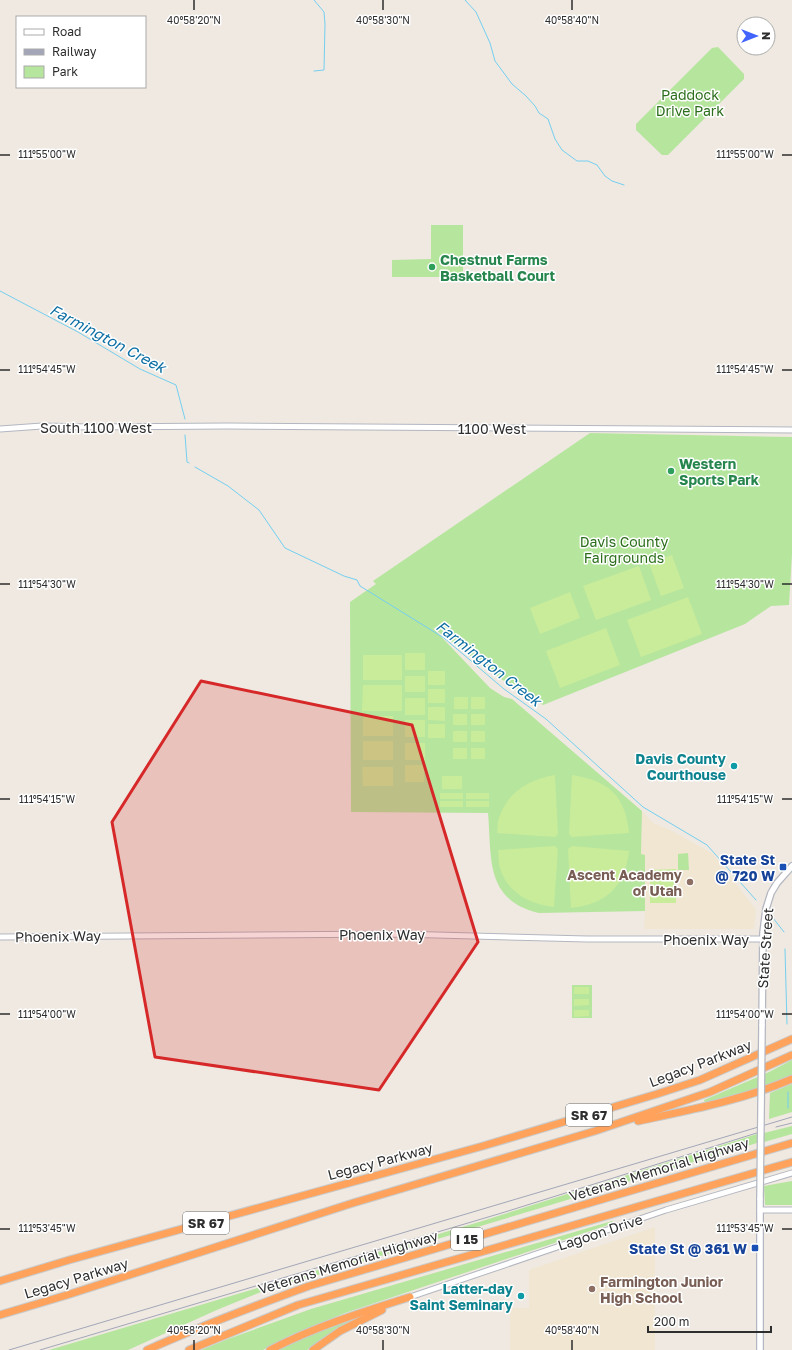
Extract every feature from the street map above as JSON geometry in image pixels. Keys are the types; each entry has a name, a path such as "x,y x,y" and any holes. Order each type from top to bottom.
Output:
{"highway":[{"name":"Legacy Parkway","path":"0,1281 69,1260 412,1166 657,1094 700,1080 792,1038"},
{"path":"595,1131 710,1092 792,1055"},
{"path":"595,1131 745,1096 792,1079"},
{"name":"Legacy Parkway","path":"0,1315 67,1295 352,1203 595,1131"},
{"name":"Veterans Memorial Highway","path":"147,1350 241,1310 309,1286 792,1143"},
{"name":"Veterans Memorial Highway","path":"189,1350 298,1305 792,1162"},
{"path":"270,1350 284,1342 347,1317 410,1297"},
{"path":"313,1350 351,1325 410,1297"}],"main road":[{"name":"State Street","path":"760,1350 760,1198 764,918 767,905 777,883 792,866"}],"street":[{"name":"South 1100 West","path":"0,429 42,426 192,427"},
{"name":"1100 West","path":"192,427 792,430"},
{"name":"Phoenix Way","path":"0,937 399,934 587,939 763,939"},
{"name":"Lagoon Drive","path":"410,1297 666,1210 792,1173"},
{"path":"760,1210 792,1210"}],"highlighted area":[{"path":"201,681 412,725 478,942 379,1090 155,1057 112,822"}],"shaded area":[{"name":"Ascent Academy of Utah","path":"642,811 653,823 672,831 713,854 756,910 754,929 644,929 645,911 641,855"},
{"name":"Farmington Junior High School","path":"655,1227 655,1350 510,1350 510,1308 529,1308 529,1270"}],"green space":[{"name":"Paddock Drive Park","path":"718,47 744,74 744,79 668,155 662,155 636,130 636,124 712,48"},
{"path":"431,225 463,225 463,277 392,277 392,260 431,259"},
{"name":"Davis County Fairgrounds","path":"590,433 792,437 792,554 789,605 771,606 745,624 543,705 501,679 432,627 490,688 504,697 512,699 642,811 641,854 645,855 645,911 539,913 521,907 508,898 500,887 494,875 491,861 488,813 351,812 350,602 376,584 373,581"},
{"path":"672,555 684,588 661,596 649,563"},
{"path":"639,566 651,600 596,620 583,586"},
{"path":"570,592 580,618 540,634 530,608"},
{"path":"688,597 702,634 641,657 627,620"},
{"path":"606,628 620,665 560,688 546,651"},
{"path":"405,653 425,653 425,670 405,670"},
{"path":"363,655 402,655 402,680 363,680"},
{"path":"428,671 445,671 445,685 428,685"},
{"path":"405,676 425,676 425,692 405,692"},
{"path":"363,685 402,685 402,711 362,711"},
{"path":"428,689 445,689 445,703 428,703"},
{"path":"454,697 468,697 468,709 454,709"},
{"path":"471,697 485,697 485,709 471,709"},
{"path":"405,698 425,698 425,715 405,715"},
{"path":"428,707 445,707 445,721 428,720"},
{"path":"453,714 467,714 467,725 453,725"},
{"path":"471,714 485,714 485,725 471,725"},
{"path":"363,716 393,716 393,736 363,736"},
{"path":"405,720 425,720 425,737 405,737"},
{"path":"428,724 445,724 445,738 428,738"},
{"path":"453,731 467,731 467,742 453,742"},
{"path":"471,731 485,731 485,742 471,742"},
{"path":"363,741 393,741 393,760 363,760"},
{"path":"405,743 425,743 425,760 405,760"},
{"path":"453,748 467,748 467,759 453,759"},
{"path":"471,748 485,748 485,759 471,759"},
{"path":"405,765 424,765 424,782 405,782"},
{"path":"362,767 393,767 393,786 363,786"},
{"path":"555,775 558,834 555,837 497,833 498,820 503,809 514,794 528,784"},
{"path":"572,775 596,781 613,792 624,809 629,833 572,837 569,834"},
{"path":"442,776 462,776 462,789 442,789"},
{"path":"440,793 463,793 463,799 440,799"},
{"path":"466,793 489,793 489,799 466,799"},
{"path":"440,801 463,801 463,807 440,807"},
{"path":"466,801 489,801 489,807 466,807"},
{"path":"555,846 558,849 554,907 529,901 510,886 500,869 498,850"},
{"path":"572,846 629,851 627,864 623,875 612,892 604,898 594,902 571,908 568,849"},
{"path":"688,853 689,870 678,870 678,854"},
{"path":"676,869 676,903 650,903 650,870"},
{"path":"572,985 592,985 592,1018 572,1018"},
{"path":"574,987 589,987 589,994 574,994"},
{"path":"574,999 589,999 589,1005 574,1006"},
{"path":"574,1010 589,1010 589,1016 574,1017"},
{"path":"792,1060 792,1075 754,1090 705,1103 704,1100 769,1072"},
{"path":"792,1084 792,1112 769,1119 770,1093"},
{"path":"792,1126 792,1134 764,1142 764,1133"},
{"path":"757,1134 757,1143 261,1292 219,1309 128,1350 49,1350 479,1222"},
{"path":"792,1181 792,1205 765,1205 764,1186"},
{"path":"612,1221 614,1223 345,1313 289,1336 263,1350 201,1350 311,1309"},
{"path":"375,1310 341,1328 307,1350 274,1350 285,1344"}],"waterway":[{"path":"314,0 324,12 325,24 324,70 314,71"},
{"path":"465,0 476,12 490,43 495,61 512,84 526,96 539,113 548,119 555,139 562,150 577,161 588,161 597,165 605,176 612,181 624,185"},
{"name":"Farmington Creek","path":"0,291 78,332 140,369 176,385 185,419"},
{"name":"Farmington Creek","path":"185,435 187,462 189,463"},
{"name":"Farmington Creek","path":"195,467 228,486 259,510 285,548 344,576 357,580 360,586 444,638 504,689 546,719 643,807 707,845 756,900"},
{"name":"Farmington Creek","path":"773,918 784,932"},
{"name":"Farmington Creek","path":"785,949 787,1024"},
{"name":"Farmington Creek","path":"788,1092 788,1108"}],"railway":[{"path":"9,1350 792,1117"},
{"path":"776,1127 792,1123"},
{"path":"40,1350 505,1212 763,1131"}],"place":[{"name":"Chestnut Farms Basketball Court","path":"432,267"},
{"name":"Western Sports Park","path":"671,471"},
{"name":"Davis County Courthouse","path":"734,766"},
{"name":"State St @ 720 W","path":"783,867"},
{"name":"Ascent Academy of Utah","path":"690,882"},
{"name":"State St @ 361 W","path":"755,1248"},
{"name":"Farmington Junior High School","path":"592,1289"},
{"name":"Latter-day Saint Seminary","path":"521,1296"}]}
